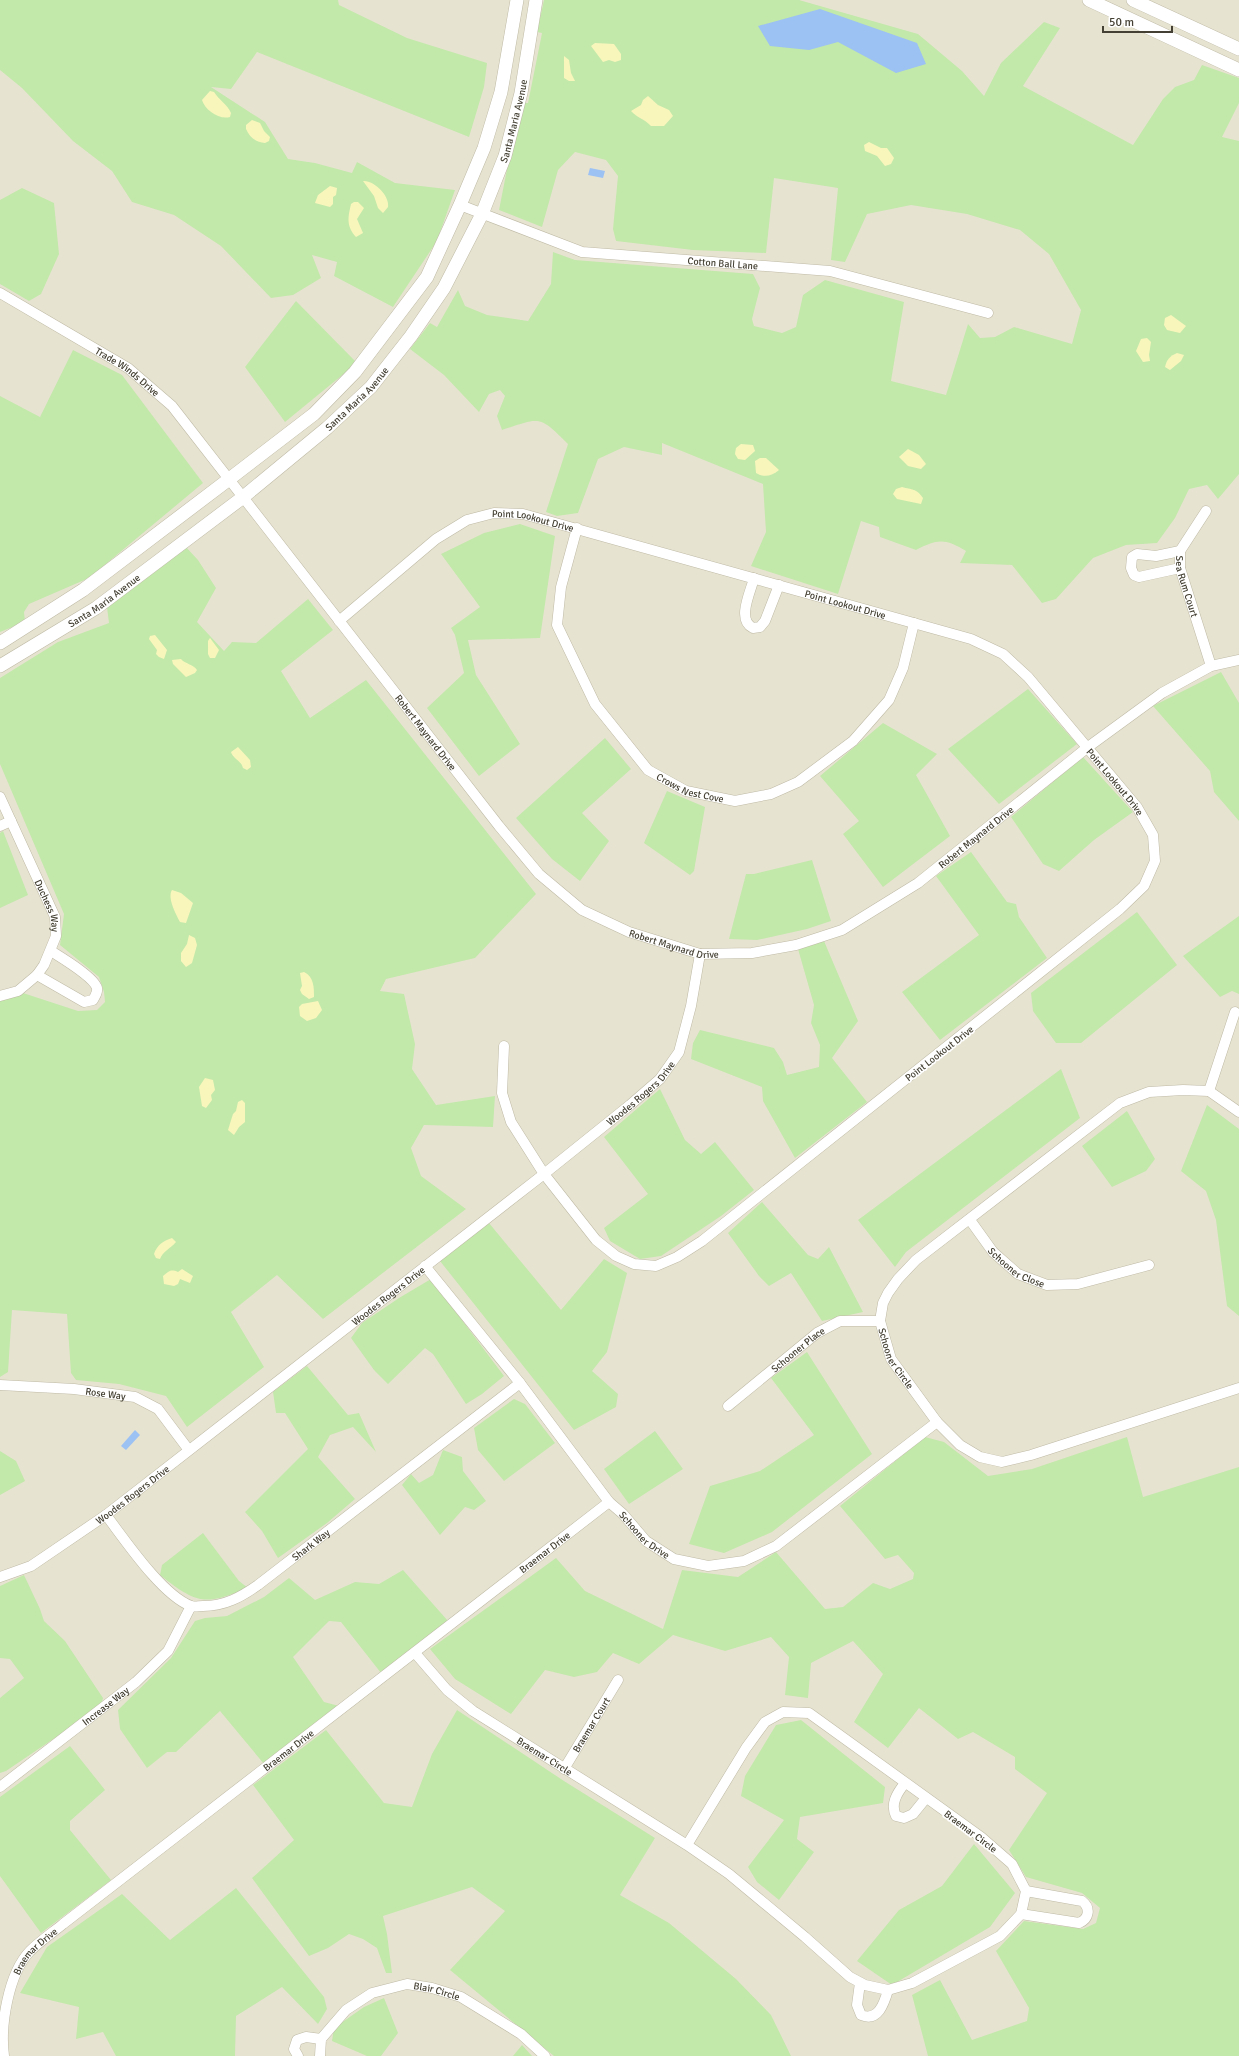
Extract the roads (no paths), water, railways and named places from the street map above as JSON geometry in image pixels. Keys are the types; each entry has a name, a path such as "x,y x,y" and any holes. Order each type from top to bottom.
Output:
{"street":[{"name":"Santa Maria Avenue","path":"0,643 83,590 228,480 314,414 355,372 427,277 460,205 484,148 501,92 517,0"},
{"name":"Santa Maria Avenue","path":"0,666 96,608 242,498 327,428 371,387 411,336 444,288 482,214 505,156 521,93 536,0"},
{"path":"1089,0 1239,70"},
{"path":"1133,0 1239,49"},
{"path":"501,92 521,93"},
{"name":"Cotton Ball Lane","path":"460,205 582,252 830,271 988,313"},
{"path":"427,277 444,288"},
{"name":"Trade Winds Drive","path":"0,293 128,368 172,406 228,480"},
{"name":"Robert Maynard Drive","path":"228,480 499,826 539,874 582,910 629,932 700,954 752,953 796,945 842,930 918,883 1088,747 1162,694 1211,666 1239,660"},
{"name":"Sea Rum Court","path":"1206,511 1180,551 1180,568 1211,666"},
{"name":"Point Lookout Drive","path":"339,621 436,538 467,520 494,513 523,514 577,528 971,639 1003,654 1028,677 1088,747 1137,807 1153,836 1155,861 1144,886 1120,909 708,1236 677,1257 656,1266 634,1264 616,1256 596,1240 544,1174 511,1122 502,1094 504,1046"},
{"name":"Crows Nest Cove","path":"577,528 561,587 557,625 599,709 648,770 686,791 734,801 771,794 798,782 853,742 890,700 904,668 914,623"},
{"path":"1180,551 1156,556 1137,554 1132,557 1131,568 1134,575 1139,577 1180,568"},
{"path":"754,578 744,616 746,623 753,628 760,627 765,621 779,585"},
{"name":"Duchess Way","path":"0,797 55,917 56,936 51,951 37,975 18,991 0,996"},
{"path":"0,826 10,821"},
{"path":"37,975 84,1002 93,1000 97,993 97,988 92,981 51,951"},
{"name":"Woodes Rogers Drive","path":"0,1577 31,1566 106,1515 188,1449 544,1174 660,1079 678,1052 691,1006 700,954"},
{"path":"1235,1012 1209,1091 1239,1112"},
{"name":"Schooner Circle","path":"1209,1091 1183,1090 1149,1092 1120,1103 970,1220 916,1260 898,1279 888,1293 883,1303 880,1321 891,1359 937,1422 960,1445 980,1457 1002,1462 1031,1455 1239,1388"},
{"name":"Schooner Close","path":"970,1220 993,1252 1018,1274 1047,1286 1078,1284 1149,1265"},
{"name":"Schooner Drive","path":"425,1266 520,1383 609,1502 623,1514 646,1541 674,1559 708,1566 744,1560 776,1546 937,1422"},
{"name":"Schooner Place","path":"728,1406 817,1333 840,1321 880,1321"},
{"name":"Shark Way","path":"191,1606 217,1606 239,1598 520,1383"},
{"name":"Rose Way","path":"0,1385 74,1389 135,1397 158,1409 188,1449"},
{"name":"Braemar Drive","path":"4,2056 1,2022 8,1991 17,1970 29,1952 63,1924 416,1653 609,1502"},
{"path":"106,1515 154,1577 169,1591 191,1606"},
{"name":"Increase Way","path":"0,1787 136,1682 168,1652 191,1606"},
{"name":"Braemar Circle","path":"416,1653 447,1690 473,1711 686,1845 729,1874 805,1937 850,1977 860,1983 888,1990"},
{"name":"Braemar Court","path":"564,1769 618,1680"},
{"name":"Braemar Circle","path":"686,1845 746,1748 765,1722 783,1712 809,1713 981,1836 1012,1864 1026,1891"},
{"path":"905,1783 898,1792 894,1802 893,1810 896,1816 904,1818 913,1814 926,1798"},
{"path":"860,1983 857,2005 861,2015 866,2017 874,2015 880,2010 885,2001 888,1990 912,1983 1000,1936 1021,1914 1026,1891 1082,1901 1087,1908 1086,1919 1078,1923 1021,1914"},
{"name":"Blair Circle","path":"321,2039 346,2010 372,1993 407,1984 432,1988 461,1997 521,2034 545,2056"},
{"path":"298,2056 294,2048 297,2040 306,2036 321,2039 320,2056"}],"water":[{"path":"820,9 917,43 926,64 896,73 838,42 809,50 770,46 758,26"},
{"path":"590,168 605,171 603,178 588,175"},
{"path":"135,1430 140,1435 126,1450 121,1446"}]}
